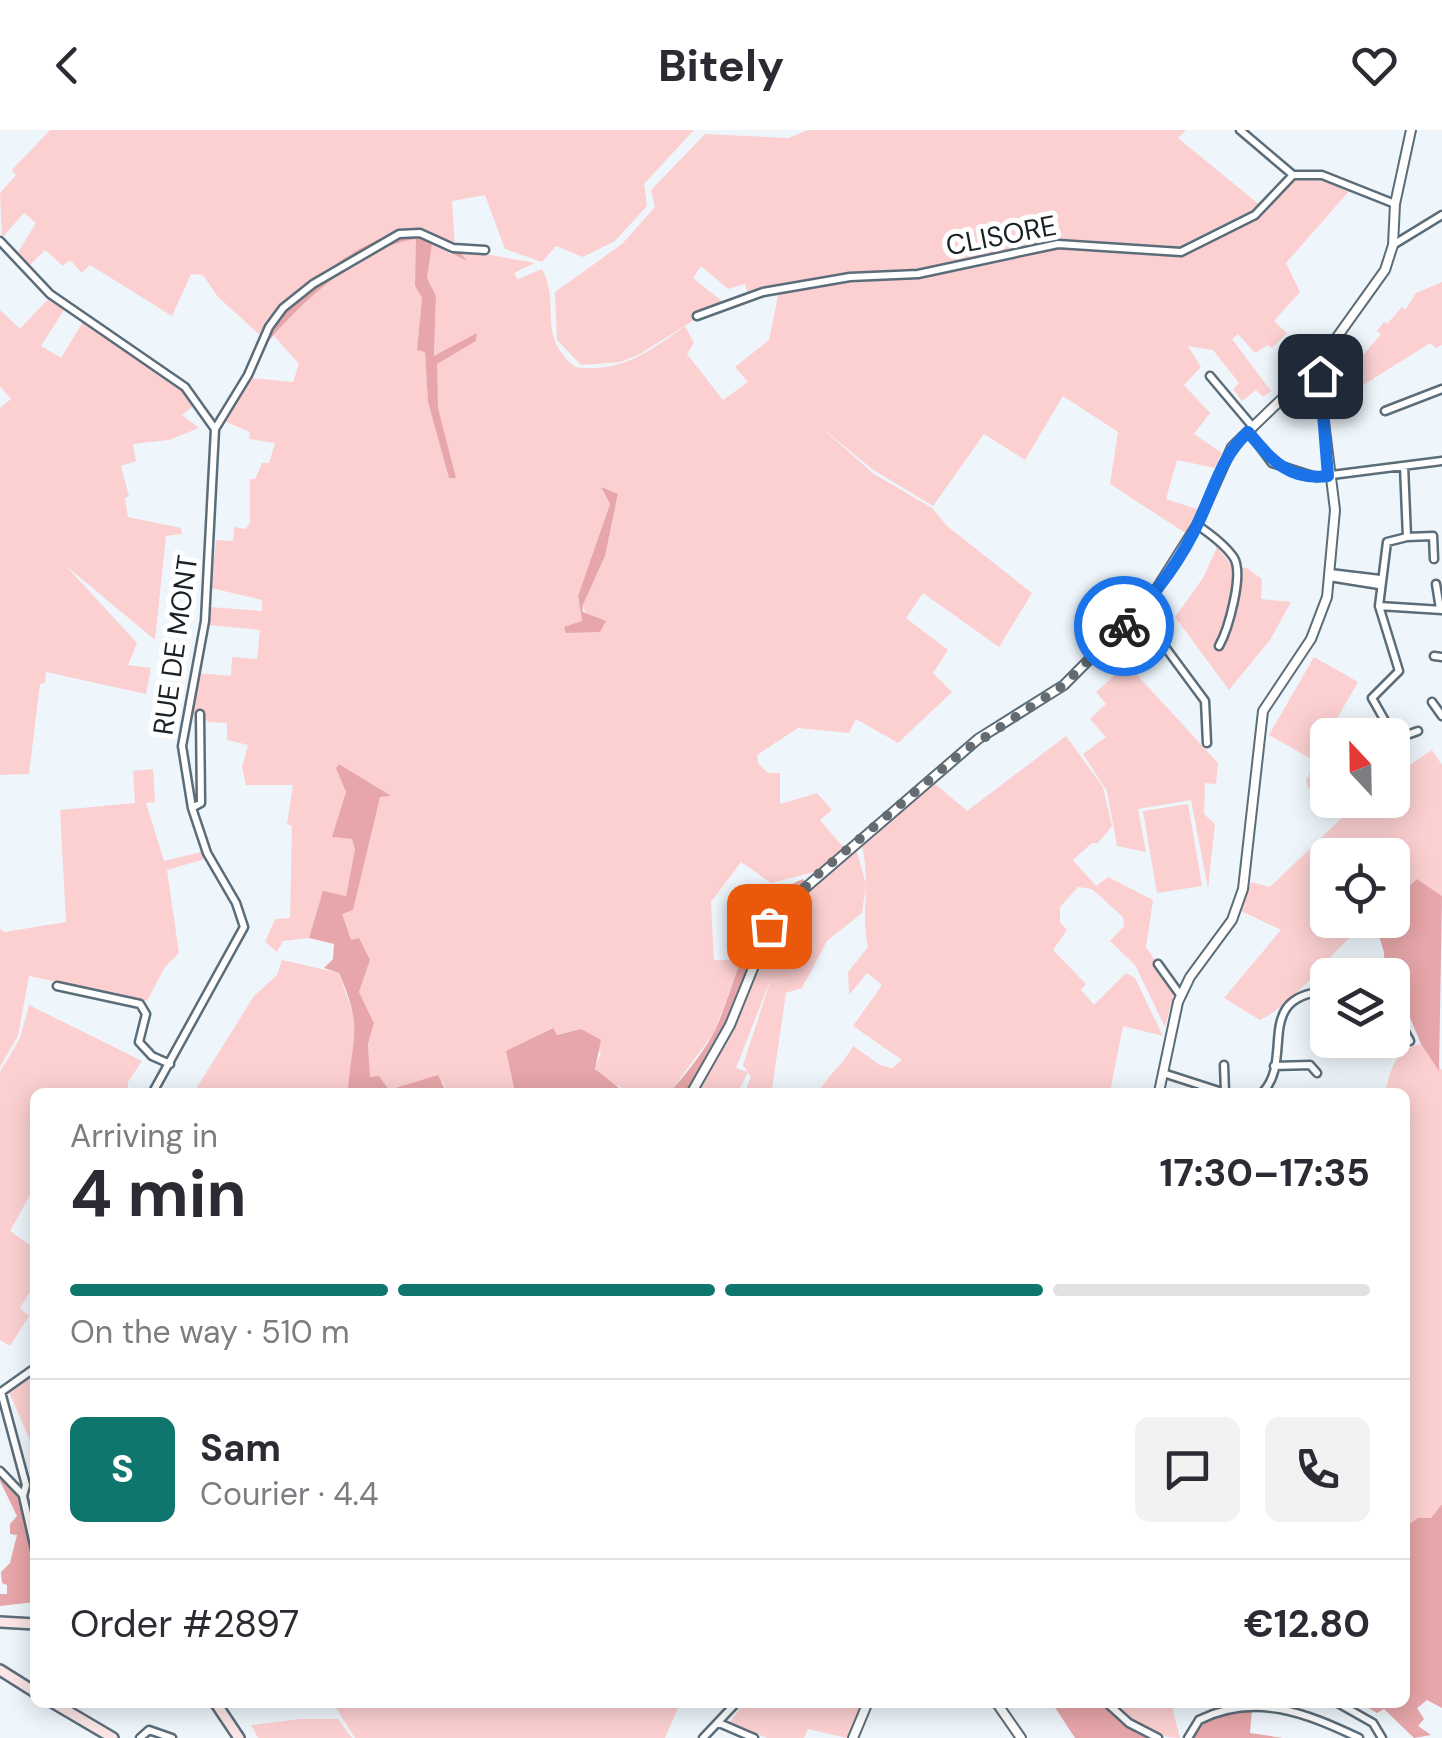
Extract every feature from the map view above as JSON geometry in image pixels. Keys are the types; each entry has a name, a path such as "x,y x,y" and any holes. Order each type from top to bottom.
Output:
{"main road":[{"path":"0,1622 30,1624"},
{"path":"0,1670 30,1689"},
{"path":"62,1708 113,1738"},
{"path":"219,1708 238,1738"}],"street":[{"path":"1240,130 1293,175 1322,175 1396,204"},
{"path":"694,1088 730,1025 775,914 978,740 1064,685 1146,604 1197,525 1224,458 1316,365 1357,314 1385,270 1393,245 1396,204 1411,130"},
{"name":"CLISORE","path":"697,316 763,292 866,275 918,274 1058,244 1181,252 1255,215 1293,175"},
{"path":"1393,245 1442,215"},
{"path":"2,246 50,294 185,388 215,430 248,375 269,326 283,308 313,284 399,234 420,233 453,248 486,250"},
{"path":"1160,1088 1181,996 1236,910 1246,872 1262,711 1318,626 1330,575 1336,510 1328,476 1316,365"},
{"path":"1210,376 1272,462 1299,474 1328,476 1442,461"},
{"path":"1385,410 1442,389"},
{"name":"RUE DE MONT","path":"155,1088 244,927 236,903 207,854 192,808 182,746 205,622 215,430"},
{"path":"1404,466 1407,537"},
{"path":"1197,525 1237,565 1228,630 1219,646"},
{"path":"1381,718 1372,698 1399,671 1380,606 1386,542 1433,536 1434,558"},
{"path":"1330,575 1380,582"},
{"path":"1380,606 1441,610 1436,584"},
{"path":"1146,604 1165,646 1205,701 1207,743"},
{"path":"1432,702 1442,716"},
{"path":"192,808 201,802 200,714"},
{"path":"1410,734 1418,732"},
{"path":"1158,964 1181,996"},
{"path":"57,986 140,1004 146,1014 139,1042 152,1056 170,1064"},
{"path":"1267,1088 1272,1082 1282,1016 1296,1000 1310,993"},
{"path":"1274,1066 1310,1065 1318,1073"},
{"path":"1224,1066 1224,1088"},
{"path":"1163,1073 1211,1088"},
{"path":"23,1496 26,1485 0,1392 30,1371"},
{"path":"0,1471 23,1496 30,1517"},
{"path":"703,1738 732,1708"},
{"path":"853,1738 866,1708"},
{"path":"1000,1708 1021,1738"},
{"path":"1113,1708 1130,1724 1158,1738"},
{"path":"1188,1738 1199,1720 1239,1708"},
{"path":"1263,1708 1306,1713 1358,1738"},
{"path":"1347,1708 1373,1723 1382,1738"},
{"path":"719,1722 754,1738"},
{"path":"140,1738 149,1730 172,1738"}],"shaded area":[{"path":"50,130 694,130 644,184 647,206 615,241 583,257 556,246 542,262 505,249 485,195 452,201 455,246 395,232 288,300 261,336 218,297 203,275 191,274 172,316 90,265 82,273 70,260 63,266 45,250 28,267 17,254 36,223 24,213 2,238 0,193 16,175 12,170"},
{"path":"808,130 1186,130 1178,138 1261,206 1244,219 1173,252 1092,241 1053,244 913,272 851,274 748,294 745,284 728,289 701,266 693,278 723,302 638,355 620,362 581,365 557,340 555,292 622,244 655,207 651,190 705,134 788,138"},
{"path":"1308,173 1351,189 1286,263 1300,292 1274,321 1287,333 1272,348 1268,345 1255,353 1238,334 1232,339 1271,391 1263,397 1256,390 1242,401 1233,389 1239,383 1213,350 1188,346 1201,367 1184,385 1210,413 1194,434 1222,453 1215,468 1177,460 1166,499 1200,510 1187,534 1110,484 1118,432 1063,396 1025,460 984,434 933,506 872,469 817,424 874,474 932,508 947,526 1032,593 999,647 923,593 906,618 948,650 933,673 952,692 898,743 856,719 849,733 798,728 757,755 758,763 768,773 780,773 780,804 817,793 832,810 820,820 844,848 818,871 771,883 741,862 711,902 714,960 742,960 713,1034 673,1088 620,1087 595,1068 601,1053 581,1029 556,1035 552,1028 507,1051 514,1088 445,1088 443,1082 386,1088 370,1078 368,1044 374,1023 359,992 370,960 351,941 341,913 380,797 390,796 339,764 346,792 333,837 353,839 355,849 346,896 323,892 309,938 283,941 277,952 265,942 275,919 290,918 292,826 287,824 293,785 246,785 242,767 248,745 227,740 227,723 209,722 190,711 199,673 231,676 232,657 257,659 260,630 208,625 210,607 262,611 262,600 211,588 216,540 233,541 234,527 246,529 250,522 250,479 255,479 262,463 269,463 275,443 249,439 250,432 224,421 250,378 293,382 299,364 274,336 302,305 358,262 417,238 415,286 422,298 417,350 425,351 428,402 449,477 455,478 438,408 436,364 476,341 477,334 434,357 436,296 427,278 431,242 452,255 457,249 535,263 514,273 518,279 542,269 548,283 556,343 575,367 620,364 647,352 685,326 694,343 687,354 723,400 748,382 735,367 769,340 779,291 852,278 913,276 1073,245 1179,255 1253,219 1291,179","holes":["602,489 618,495 605,556 582,607 600,631 582,622 578,596 610,504"]},
{"path":"414,230 457,249 467,261 432,243 427,278 436,296 434,356 477,333 476,341 437,364 438,408 456,478 449,478 428,402 425,352 417,350 422,298 415,286 416,239 375,252 354,264 316,293 268,342 261,336 309,285 350,254 393,234"},
{"path":"1442,282 1442,345 1436,348 1430,343 1357,389 1353,367 1381,334 1377,331 1384,322 1387,324 1402,307 1405,310 1416,293"},
{"path":"50,297 65,308 41,346 61,358 84,320 183,390 196,404 182,415 199,428 169,440 133,444 136,461 121,466 129,496 125,498 128,517 181,528 182,534 166,536 155,640 65,565 137,643 128,665 151,668 146,694 46,672 45,683 40,684 29,774 0,775 0,408 11,399 0,386 0,310 20,329"},
{"path":"601,487 618,494 605,556 582,607 583,612 606,621 600,632 566,633 564,627 582,621 578,596 610,504"},
{"path":"1217,547 1233,567 1247,568 1262,579 1261,599 1291,602 1270,640 1229,690 1175,617 1203,578"},
{"path":"1314,657 1358,682 1337,718 1310,718 1310,758 1269,735"},
{"path":"1127,664 1218,763 1216,784 1205,783 1204,814 1215,824 1208,889 1191,800 1138,809 1146,852 1117,846 1107,791 1083,754 1106,737 1090,719 1106,704 1096,692"},
{"path":"1066,736 1103,787 1112,826 1098,843 1092,843 1073,860 1096,886 1108,877 1153,900 1146,947 1175,990 1165,1027 1135,965 1110,941 1124,926 1123,917 1092,889 1078,887 1060,907 1060,922 1067,930 1053,950 1086,984 1081,990 1094,1005 1126,973 1135,978 1163,1036 1123,1026 1111,1088 821,1088 853,1046 880,1065 892,1068 902,1060 853,1026 882,985 867,973 849,995 848,972 868,947 866,870 861,844 934,783 967,811"},
{"path":"1432,750 1442,765 1442,896 1417,879 1410,885 1410,838 1321,838 1342,818 1410,818 1410,765"},
{"path":"339,764 391,796 380,797 353,910 342,914 351,940 359,938 370,960 359,992 374,1023 368,1044 370,1077 379,1076 388,1088 348,1088 354,1031 351,1006 339,973 324,968 333,959 334,944 309,938 323,891 346,896 355,849 352,839 332,837 346,792 336,768"},
{"path":"153,769 155,802 146,803 164,861 201,852 205,859 167,870 179,953 165,967 147,1001 29,976 18,1036 0,1067 0,928 4,932 66,922 60,810 135,803 133,771"},
{"path":"1188,804 1202,886 1157,893 1143,811"},
{"path":"856,849 866,884 862,913 827,941 802,988 786,993 772,1088 747,1088 751,1077 748,1072 740,1088 701,1088 761,955 783,920 810,889","holes":["772,976 743,1065 748,1072 736,1068"]},
{"path":"1310,849 1310,938 1350,938 1330,958 1310,958 1310,980 1260,1020 1224,998 1281,930 1241,911 1251,882 1270,887"},
{"path":"803,879 805,883 768,918 718,1043 691,1088 673,1088 712,1036 756,926 784,890"},
{"path":"1417,879 1442,896 1439,1071 1410,1018 1410,958 1384,958 1380,938 1410,938 1410,885"},
{"path":"282,960 339,973 358,1028 348,1088 196,1088 254,996 277,975"},
{"path":"29,1005 142,1061 128,1088 30,1088 30,1195 10,1231 30,1245 30,1292 20,1308 29,1316 10,1346 0,1340 0,1072 20,1038"},
{"path":"553,1028 557,1035 581,1029 601,1040 595,1069 619,1088 514,1088 506,1051"},
{"path":"1421,1044 1442,1070 1442,1504 1431,1518 1418,1518 1410,1524 1410,1088 1386,1088 1398,1058 1410,1058 1410,1047"},
{"path":"438,1075 444,1088 396,1088"},
{"path":"30,1376 30,1440 9,1392"},
{"path":"3,1476 13,1489 26,1519 30,1538 30,1603 0,1606 0,1594 7,1594 1,1572 10,1563 17,1535 10,1534 10,1524 17,1516 0,1481"},
{"path":"1442,1504 1442,1708 1427,1700 1417,1708 1424,1719 1418,1726 1431,1735 1414,1738 1384,1709 1377,1713 1369,1708 1410,1708 1410,1524 1418,1518 1431,1518"},
{"path":"336,1708 678,1708 665,1738 355,1738"},
{"path":"740,1708 860,1708 847,1738 808,1729 804,1738 767,1738 730,1722"},
{"path":"1055,1708 1108,1708 1154,1738 1075,1738"},
{"path":"1114,1708 1172,1708 1180,1738 1150,1731"},
{"path":"1252,1709 1250,1733 1283,1738 1193,1738 1208,1718"},
{"path":"338,1719 352,1738 258,1738 251,1725"}],"way so far":[{"path":"769,926 775,914 816,876 961,753 1061,687 1124,626"}],"route":[{"path":"1124,626 1166,578 1201,518 1224,458 1248,432 1272,462 1288,471 1328,476 1320,376"}]}
